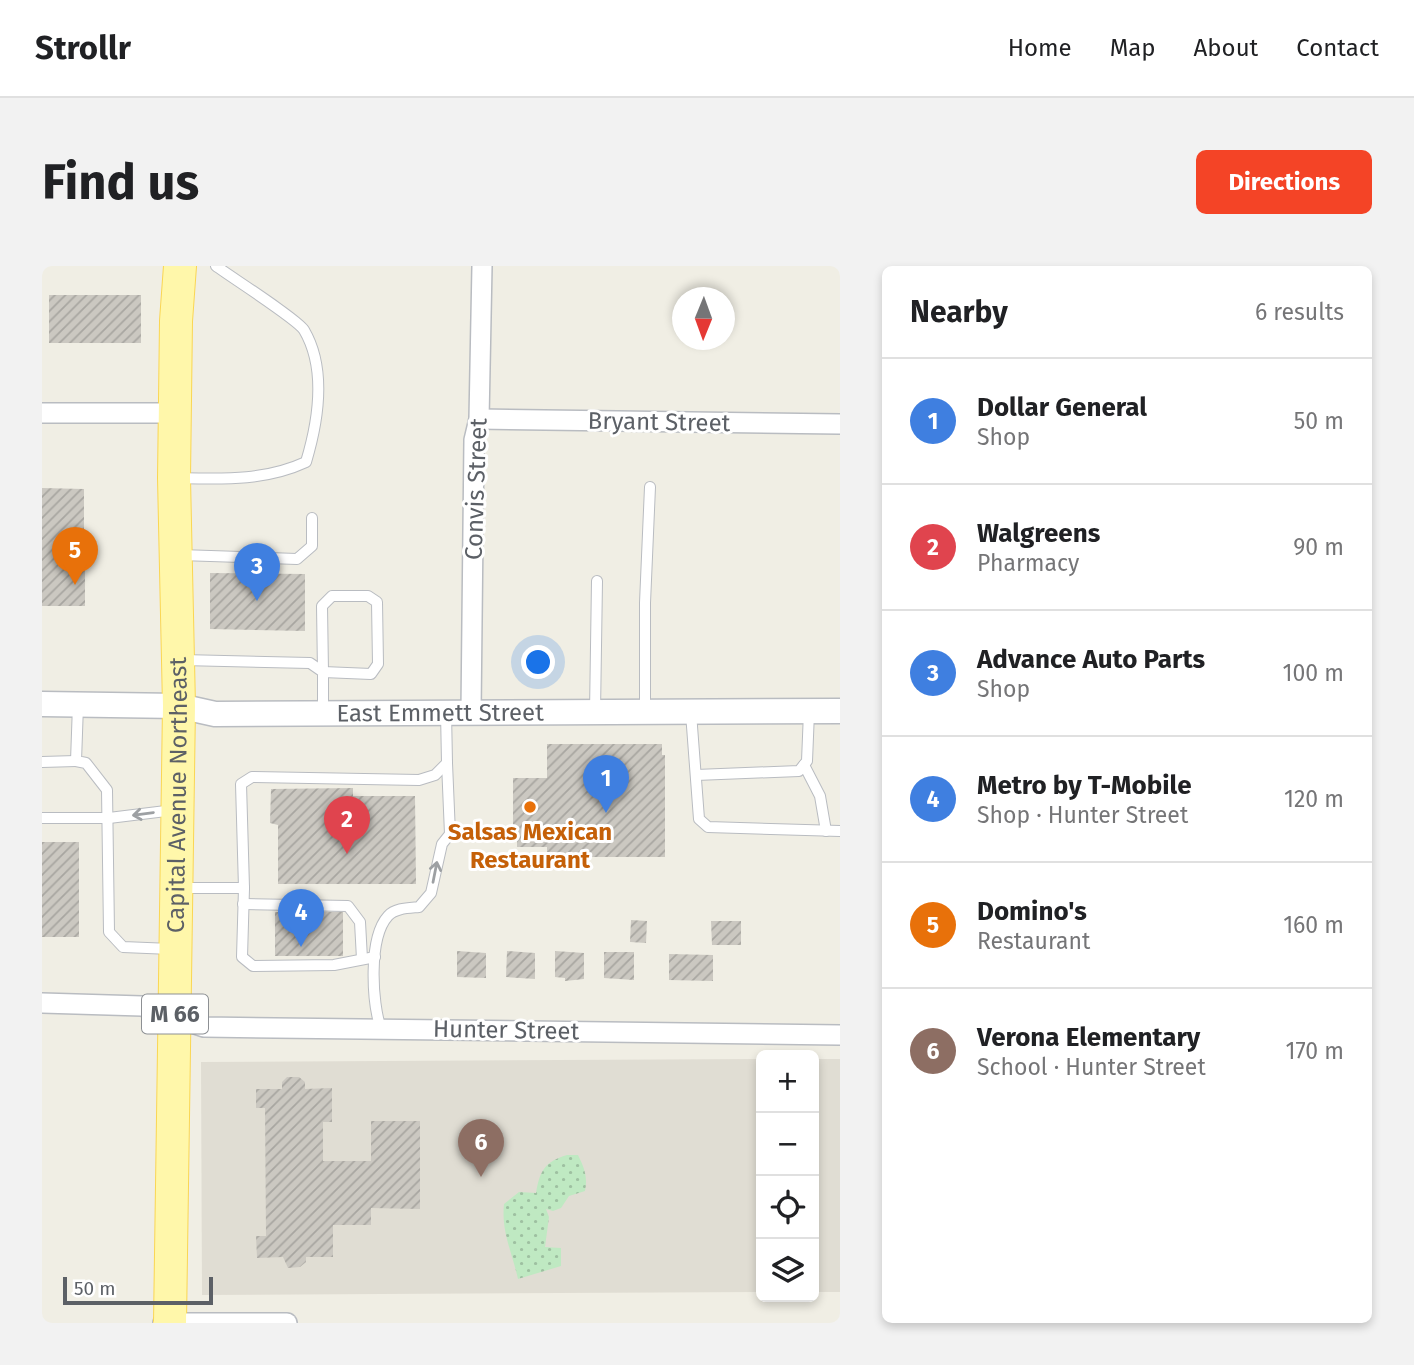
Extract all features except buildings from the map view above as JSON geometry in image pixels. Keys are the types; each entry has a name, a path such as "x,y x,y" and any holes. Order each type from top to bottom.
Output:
{"main road":[{"name":"Capital Avenue Northeast","path":"168,1322 179,706 174,478 180,266"}],"street":[{"name":"Convis Street","path":"471,712 474,440 479,419 482,266"},
{"path":"42,413 175,413"},
{"name":"Bryant Street","path":"479,419 840,424"},
{"name":"East Emmett Street","path":"42,704 179,706 215,714 840,711"},
{"name":"Hunter Street","path":"42,1003 142,1006 204,1027 840,1035"},
{"path":"168,1322 287,1323"}],"lane":[{"path":"174,478 234,479 284,472 306,462 314,435 319,397 314,362 303,328 216,266"},
{"path":"645,713 645,603 650,487"},
{"path":"176,555 297,559 312,546 312,518"},
{"path":"595,713 597,581"},
{"path":"178,660 310,663 323,672 370,674 378,664 377,602 368,596 332,596 322,606 323,672 323,713"},
{"path":"76,761 78,704"},
{"path":"380,1029 376,1014 375,957 379,932 388,915 399,909 419,907 431,893 442,844 450,834 446,711"},
{"path":"696,775 799,771 807,761 809,712"},
{"path":"691,713 699,819 708,827 840,831"},
{"path":"42,762 86,763 107,790 109,932 123,947 175,949"},
{"path":"375,957 334,965 253,966 242,957 244,888 241,784 252,777 419,780 435,775 447,763"},
{"path":"804,765 820,796 826,831"},
{"path":"42,818 109,818 177,809"},
{"path":"176,888 244,888"},
{"path":"243,904 348,906 360,922 362,959"}],"shaded area":[{"path":"756,1059 756,1292 202,1295 201,1062"},
{"path":"819,1059 840,1059 840,1292 819,1292"}],"green space":[{"path":"567,1155 578,1155 585,1172 586,1186 585,1191 569,1196 561,1208 553,1211 546,1209 549,1217 545,1247 561,1248 561,1266 518,1279 506,1232 504,1204 519,1192 536,1193 544,1168"}],"place":[{"name":"Domino's","path":"75,585"},
{"name":"Advance Auto Parts","path":"257,601"},
{"name":"Salsas Mexican Restaurant","path":"530,807"},
{"name":"Dollar General","path":"606,813"},
{"name":"Walgreens","path":"347,854"},
{"name":"Metro by T-Mobile","path":"301,947"},
{"name":"Verona Elementary","path":"481,1177"}]}
